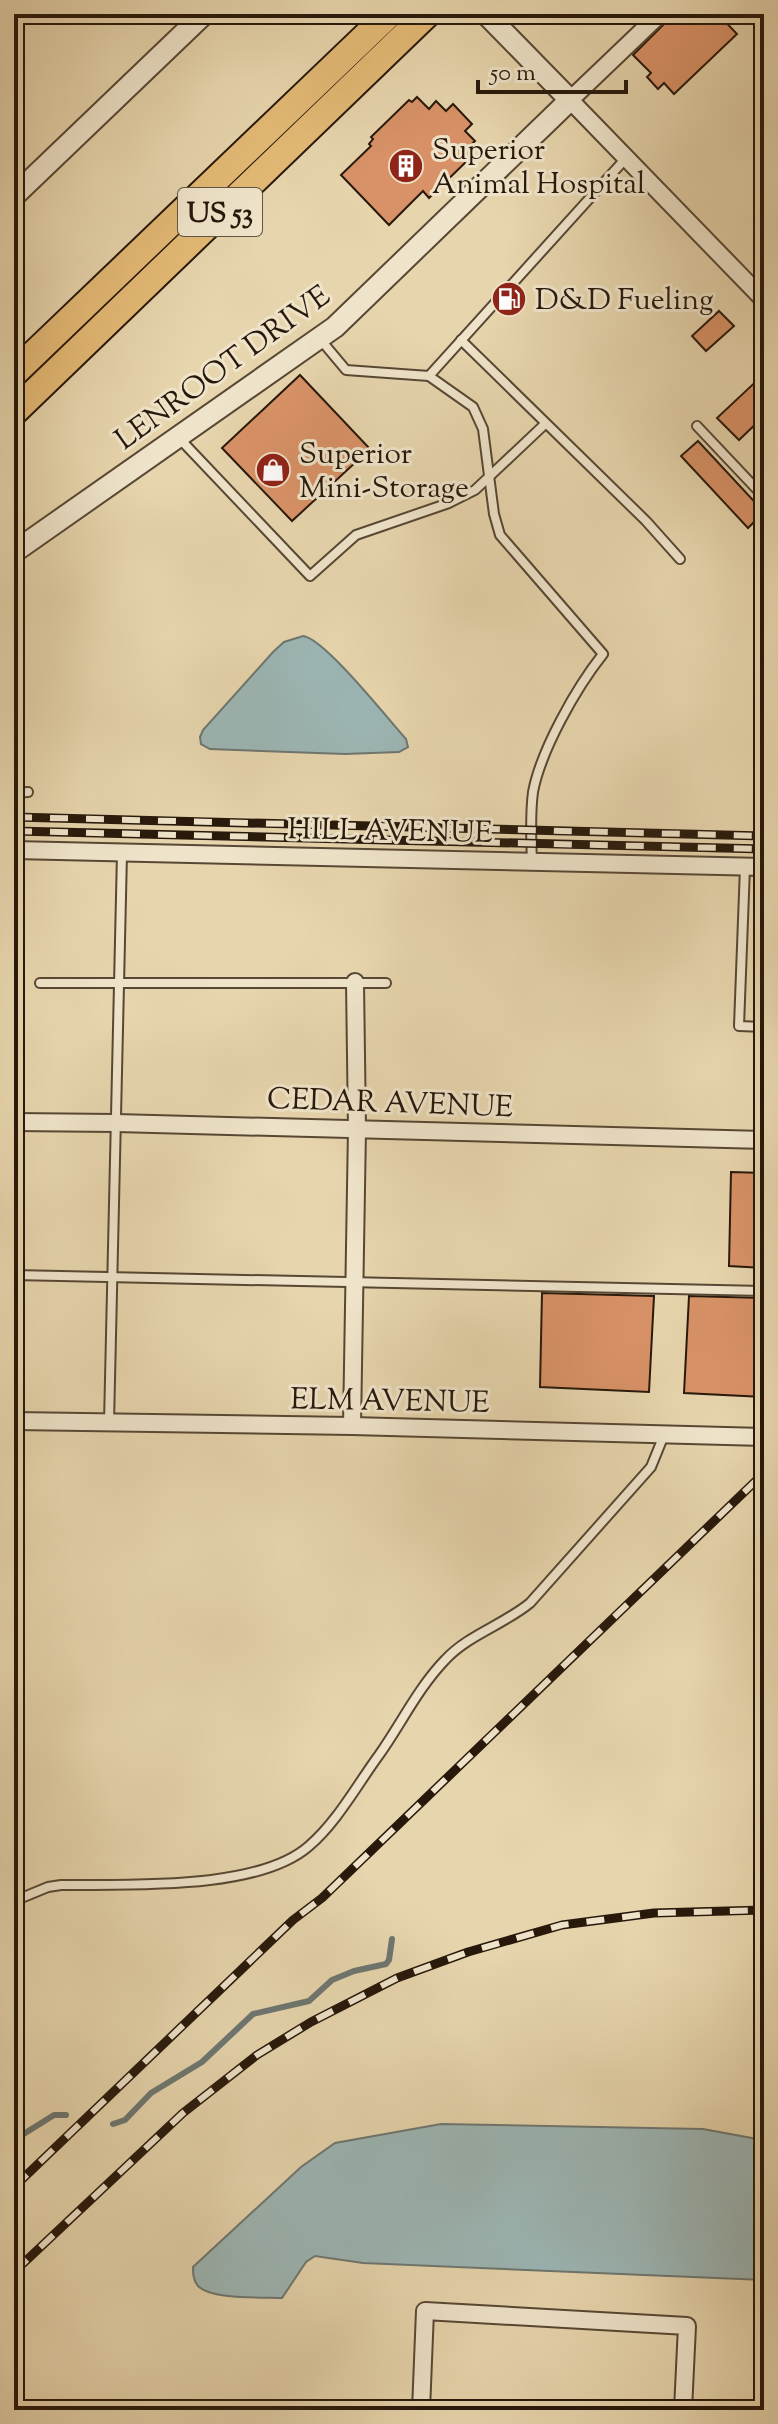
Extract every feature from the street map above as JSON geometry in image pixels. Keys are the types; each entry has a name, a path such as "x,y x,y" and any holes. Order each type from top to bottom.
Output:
{"highway":[{"name":"US 53","path":"14,373 389,14"},
{"name":"US 53","path":"14,412 427,14"}],"street":[{"path":"14,196 204,14"},
{"path":"486,14 764,300"},
{"name":"LENROOT DRIVE","path":"14,552 335,327 660,14"},
{"name":"HILL AVENUE","path":"14,850 764,867"},
{"path":"352,1426 357,1129 355,982"},
{"name":"CEDAR AVENUE","path":"14,1122 764,1140"},
{"name":"ELM AVENUE","path":"14,1421 764,1437"},
{"path":"421,2410 425,2311 687,2326 683,2410"}],"lane":[{"path":"429,376 627,157"},
{"path":"320,338 346,370 429,376 465,400 479,417 486,443 496,526 505,543 603,654 584,678 565,712 536,780 531,819 532,861"},
{"path":"461,340 646,521 680,559"},
{"path":"178,438 310,576 356,535 464,497 489,480 545,424"},
{"path":"697,426 764,497"},
{"path":"14,793 28,792"},
{"path":"108,1423 122,853"},
{"path":"745,866 739,1026 764,1027"},
{"path":"40,983 386,983"},
{"path":"14,1275 764,1291"},
{"path":"14,1901 61,1885 193,1881 240,1875 273,1867 300,1854 321,1833 437,1669 460,1646 530,1603 651,1467 665,1434"}],"water":[{"path":"303,636 313,640 340,664 406,739 408,747 399,752 345,754 210,749 201,744 203,730 273,652 284,642"},
{"path":"441,2124 703,2129 757,2139 764,2148 764,2280 363,2263 315,2256 306,2262 282,2298 225,2296 196,2284 193,2267 301,2167 335,2143"}],"building":[{"path":"674,14 718,14 737,34 674,94 664,83 658,89 647,77 651,73 633,55"},
{"name":"Superior Animal Hospital","path":"417,97 429,109 436,101 446,111 453,104 472,124 465,131 475,141 465,150 471,157 429,198 423,191 389,225 341,175 371,146 371,137 409,100 412,102"},
{"path":"719,311 734,326 706,351 692,336"},
{"path":"764,374 764,416 739,440 717,418"},
{"path":"300,375 370,449 292,521 222,448"},
{"path":"698,441 764,512 748,528 681,456"},
{"path":"731,1172 764,1173 764,1268 729,1266"},
{"path":"542,1293 654,1296 649,1392 540,1387"},
{"path":"689,1296 764,1298 764,1397 684,1393"}],"waterway":[{"path":"113,2124 125,2120 151,2093 202,2062 253,2014 309,2001 332,1980 386,1964 392,1939"},
{"path":"14,2140 54,2115 66,2115"}],"railway":[{"path":"14,817 764,836"},
{"path":"14,831 764,849"},
{"path":"14,2187 293,1920 322,1898 764,1473"},
{"path":"14,2272 183,2113 257,2055 311,2022 397,1978 468,1952 562,1925 654,1913 764,1910"}],"place":[{"name":"Superior Animal Hospital","path":"406,166"},
{"name":"D&D Fueling","path":"509,299"},
{"name":"Superior Mini-Storage","path":"273,470"}]}
